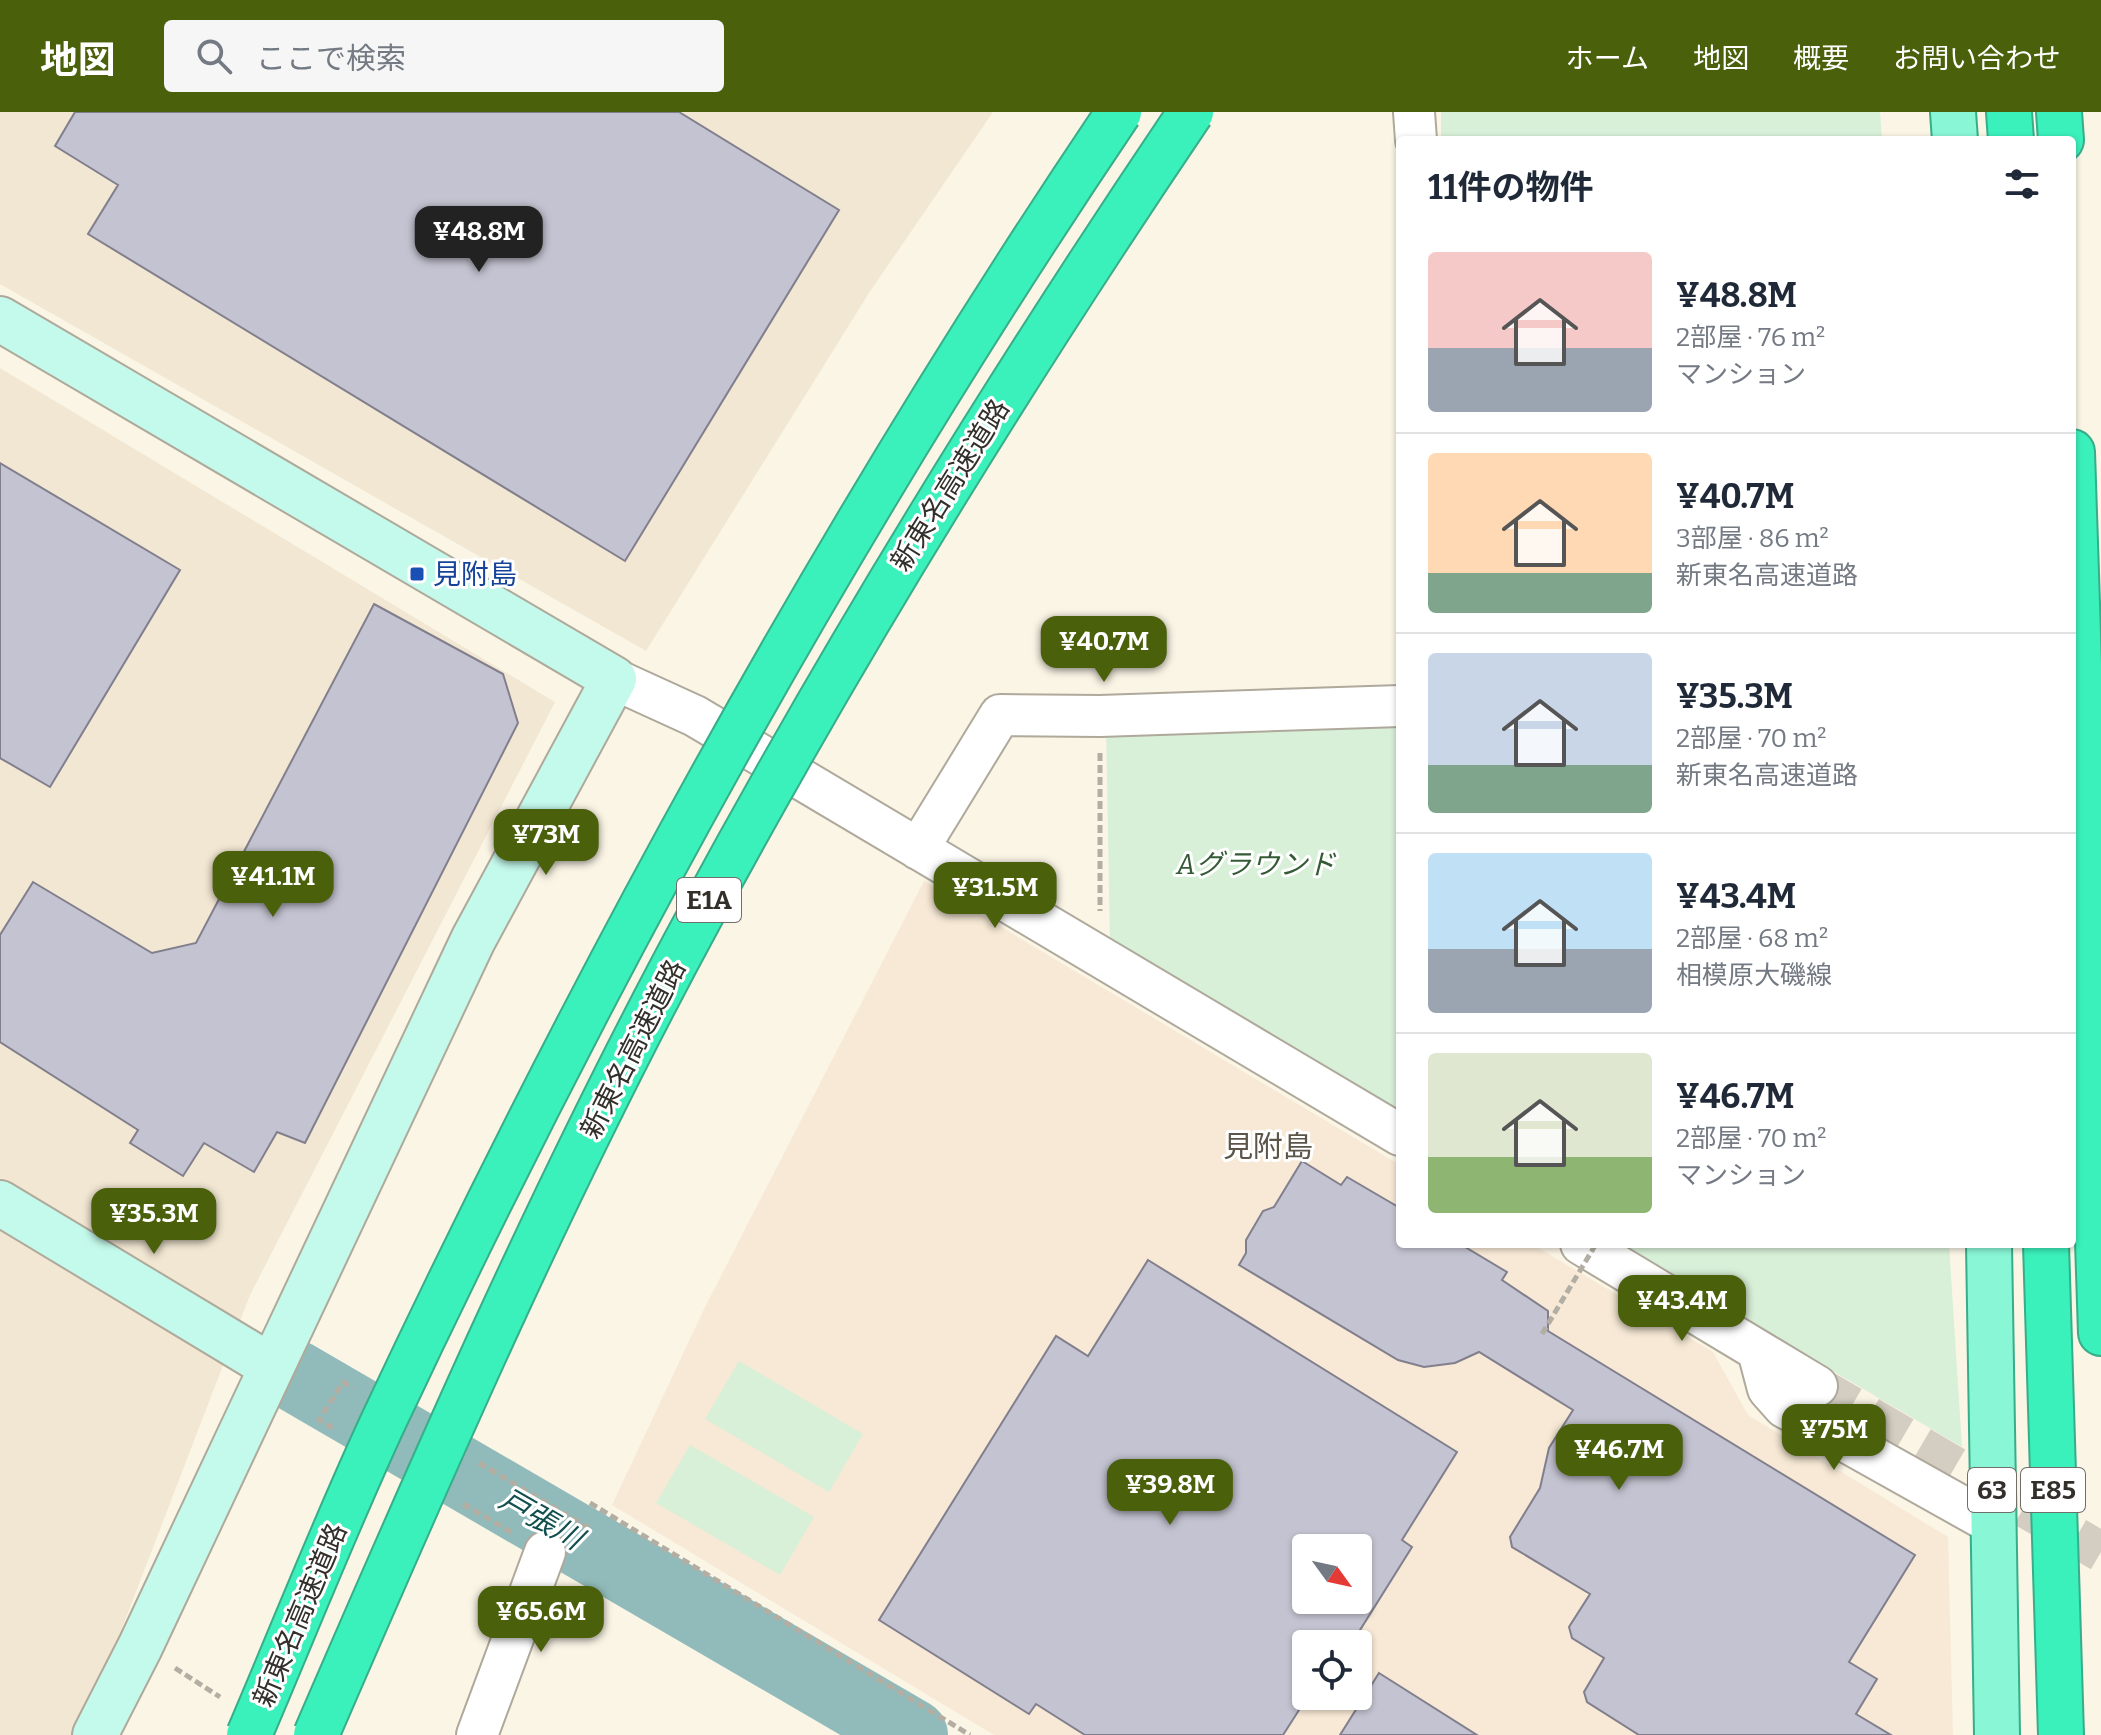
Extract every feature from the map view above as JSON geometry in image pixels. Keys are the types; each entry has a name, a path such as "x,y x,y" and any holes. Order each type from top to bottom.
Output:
{"highway":[{"name":"新東名高速道路","path":"240,1719 508,1164 638,909 795,630 1020,259 1119,112"},
{"name":"新東名高速道路","path":"316,1735 440,1450 527,1263 696,923 841,663 1067,296 1191,112"},
{"path":"2009,112 2011,136"},
{"path":"2059,112 2061,136"},
{"path":"2076,574 2101,1333"},
{"name":"E85","path":"2046,1248 2061,1735"}],"main road":[{"path":"1953,112 1955,136"},
{"name":"63","path":"1989,1248 1997,1735"}],"street":[{"path":"1414,112 1416,136"},
{"path":"0,319 614,679 695,716 1396,1133"},
{"path":"95,1735 140,1647 473,940 614,679"},
{"path":"918,849 1000,715 1100,716 1396,706"},
{"path":"0,1203 272,1367"},
{"path":"1588,1248 1817,1386"},
{"path":"1758,1351 1768,1389 1784,1407 1993,1524"},
{"path":"477,1735 545,1552"}],"path":[{"path":"1100,716 1100,954"},
{"path":"1542,1334 1594,1248"},
{"path":"326,1410 336,1393"},
{"path":"590,1503 970,1735"},
{"path":"140,1647 240,1719"}],"shaded area":[{"path":"0,112 993,112 869,293 646,651 0,284"},
{"path":"0,368 555,702 250,1295 81,1735 0,1735"},
{"path":"924,881 1396,1163 1396,1248 1539,1248 1713,1352 1748,1415 1948,1537 1953,1735 994,1735 612,1505 704,1309"}],"green space":[{"path":"1441,112 1880,112 1882,136 1441,136"},
{"name":"Aグラウンド","path":"1396,718 1396,1114 1110,944 1106,725"},
{"path":"1624,1248 1949,1248 1962,1447"},
{"path":"739,1361 863,1434 829,1492 705,1419"},
{"path":"690,1445 814,1517 780,1575 656,1503"}],"building":[{"path":"75,112 679,112 839,210 625,561 88,234 118,185 55,146"},
{"path":"0,463 180,570 50,787 0,758"},
{"path":"374,604 503,674 518,723 305,1143 277,1132 254,1172 204,1143 183,1176 130,1143 138,1130 0,1042 0,935 33,882 152,953 196,943"},
{"path":"1302,1161 1341,1185 1347,1177 1396,1206 1396,1248 1467,1248 1507,1272 1502,1280 1548,1311 1548,1331 1915,1555 1849,1662 1877,1679 1856,1714 1891,1735 1639,1735 1587,1702 1584,1692 1604,1658 1572,1638 1569,1627 1590,1594 1512,1547 1510,1537 1540,1488 1549,1448 1573,1410 1479,1352 1455,1363 1424,1367 1398,1360 1239,1265 1246,1253 1246,1240 1263,1211 1274,1207"},
{"path":"1148,1260 1457,1452 1402,1540 1412,1547 1372,1611 1372,1534 1292,1534 1292,1614 1370,1614 1360,1630 1292,1630 1292,1710 1299,1710 1283,1735 1085,1735 1036,1704 1029,1714 879,1620 1056,1336 1088,1356"},
{"path":"1379,1673 1477,1735 1340,1735 1356,1710 1372,1710 1372,1684"}],"waterway":[{"name":"戸張川","path":"295,1376 912,1735"}],"tunnel":[{"path":"1817,1386 2101,1552"}],"place":[{"name":"見附島","path":"417,574"}],"district":[{"name":"見附島","path":"1268,1147"}]}
